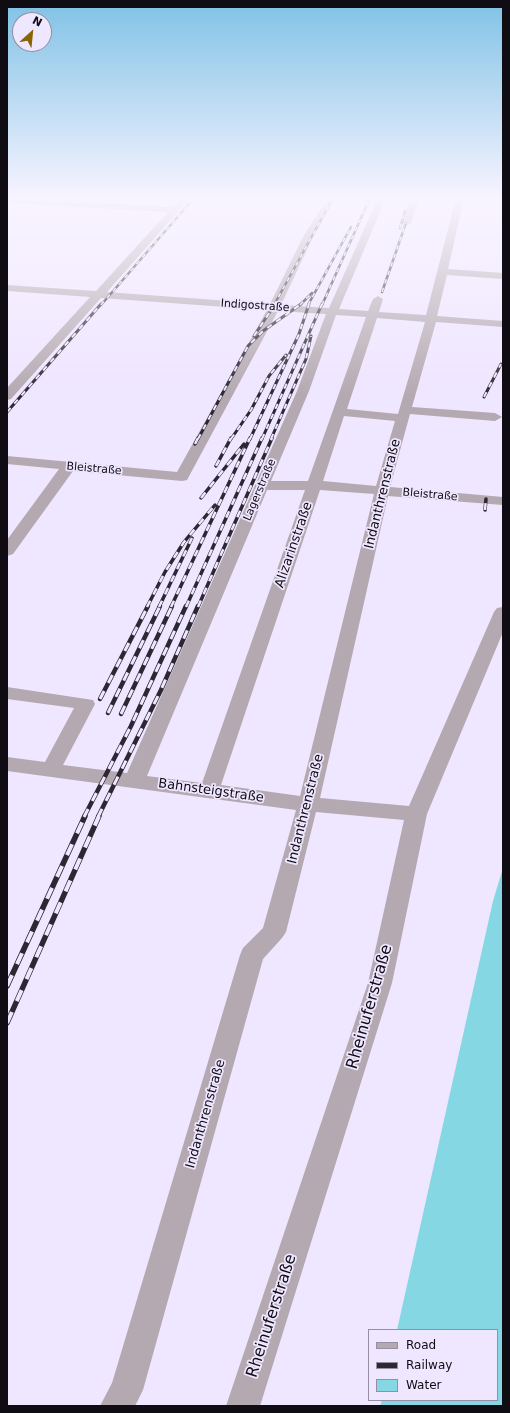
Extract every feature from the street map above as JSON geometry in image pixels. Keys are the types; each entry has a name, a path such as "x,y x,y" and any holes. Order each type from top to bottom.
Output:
{"street":[{"path":"7,396 126,264"},
{"path":"274,308 295,264"},
{"name":"Lagerstraße","path":"134,780 303,390 333,312 354,264"},
{"name":"Indanthrenstraße","path":"117,1406 126,1390 252,956 274,932 308,804 382,491 444,264"},
{"path":"442,272 503,276"},
{"name":"Indigostraße","path":"7,288 502,324"},
{"name":"Alizarinstraße","path":"209,791 378,299"},
{"name":"Bleistraße","path":"7,460 182,477 274,308"},
{"path":"502,324 503,310"},
{"path":"339,412 495,417"},
{"path":"7,551 69,466"},
{"name":"Bleistraße","path":"262,486 314,485 503,501"},
{"name":"Rheinuferstraße","path":"243,1406 380,983 416,814 503,612"},
{"path":"7,693 86,704 51,769"},
{"name":"Bahnsteigstraße","path":"7,764 308,804 416,814"}],"water":[{"path":"503,868 503,1406 380,1406 382,1401 498,1401 498,1329 397,1329 493,901"}],"railway":[{"path":"101,305 137,264"},
{"path":"274,305 297,264"},
{"path":"308,305 331,264"},
{"path":"322,305 340,264"},
{"path":"382,292 392,264"},
{"path":"301,304 312,293"},
{"path":"7,412 101,304"},
{"path":"254,336 275,304"},
{"path":"198,439 248,346 263,331 301,304"},
{"path":"250,439 299,334 309,304"},
{"path":"262,439 322,304"},
{"path":"271,439 306,359 311,336"},
{"path":"231,439 251,410 269,376 286,355"},
{"path":"484,397 501,364"},
{"path":"195,444 198,438"},
{"path":"216,466 231,438"},
{"path":"171,607 250,438"},
{"path":"186,607 262,438"},
{"path":"198,607 272,438"},
{"path":"201,498 244,444"},
{"path":"485,510 486,499"},
{"path":"147,607 165,572 184,542 215,505"},
{"path":"159,607 192,538"},
{"path":"100,699 148,606"},
{"path":"108,713 160,606"},
{"path":"121,714 172,606"},
{"path":"84,817 131,726 186,606"},
{"path":"98,817 161,690 198,606"},
{"path":"7,986 85,816"},
{"path":"7,1023 99,816"}]}
